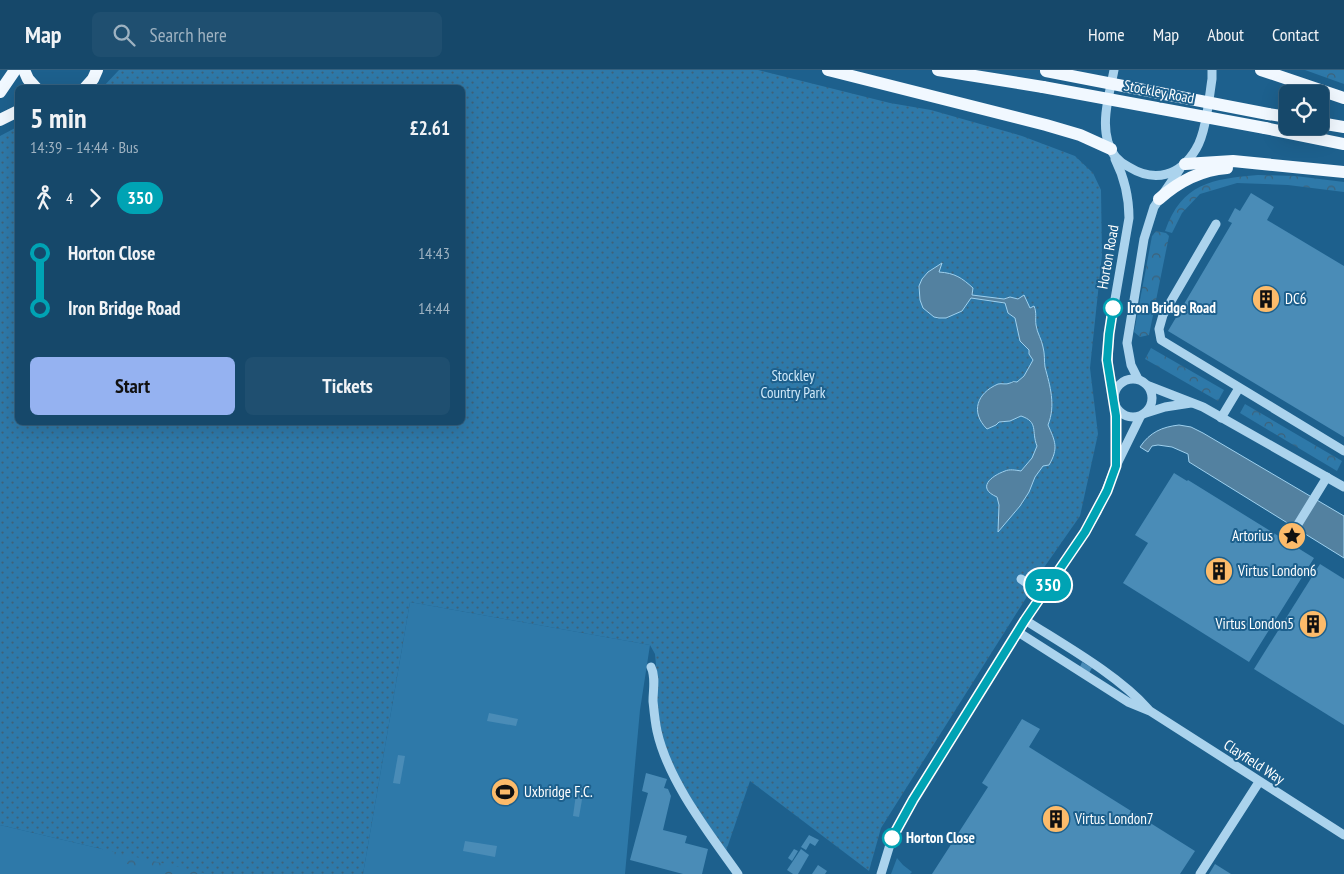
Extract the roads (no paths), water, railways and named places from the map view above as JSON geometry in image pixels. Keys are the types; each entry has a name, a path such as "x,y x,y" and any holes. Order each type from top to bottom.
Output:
{"main road":[{"path":"0,92 16,70"},
{"path":"24,70 33,85"},
{"path":"828,70 1046,125 1080,135 1112,152"},
{"name":"Stockley Road","path":"938,70 1043,86 1344,144"},
{"path":"1261,70 1344,98"},
{"path":"87,85 97,71"},
{"name":"Stockley Road","path":"1042,71 1279,116"},
{"path":"0,120 15,112"},
{"path":"1329,124 1344,127"},
{"path":"1182,166 1233,161 1344,172"},
{"path":"1159,199 1173,187 1204,172 1251,166 1285,166"}],"street":[{"name":"Horton Road","path":"1114,70 1106,131 1112,152 1122,174 1128,194 1129,206 1129,218 1108,340 1108,370 1115,401 1116,466"},
{"path":"1212,70 1202,137 1198,147 1159,199 1150,216 1127,334 1131,365 1138,379 1149,386 1203,407 1344,487"},
{"path":"1112,152 1122,164 1143,175 1159,176 1182,166"},
{"path":"1216,224 1163,314 1160,322 1161,340 1344,451"},
{"path":"1138,379 1122,382 1116,389 1115,401 1120,412 1126,416 1132,418 1165,407 1191,403"},
{"path":"1143,415 1151,407 1153,400 1149,386"},
{"path":"1221,418 1239,388"},
{"name":"Horton Road","path":"881,874 892,838 904,815 1025,620 1097,512 1116,466 1143,415"},
{"path":"1295,529 1327,477"},
{"path":"1021,579 1042,594"},
{"path":"1025,620 1136,695 1150,711"},
{"path":"1018,632 1128,702 1150,711"},
{"path":"651,667 654,674 654,703 657,731 666,760 694,811 738,874"},
{"name":"Clayfield Way","path":"1150,711 1344,835"},
{"path":"1200,874 1259,782"}],"place":[{"name":"DC6","path":"1266,299"},
{"name":"Iron Bridge Road","path":"1113,308"},
{"name":"Artorius","path":"1292,536"},
{"name":"Virtus London6","path":"1219,571"},
{"name":"Virtus London5","path":"1313,624"},
{"name":"Uxbridge F.C.","path":"505,792"},
{"name":"Virtus London7","path":"1056,819"},
{"name":"Horton Close","path":"892,838"}],"park label":[{"name":"Stockley Country Park","path":"793,384"}]}
